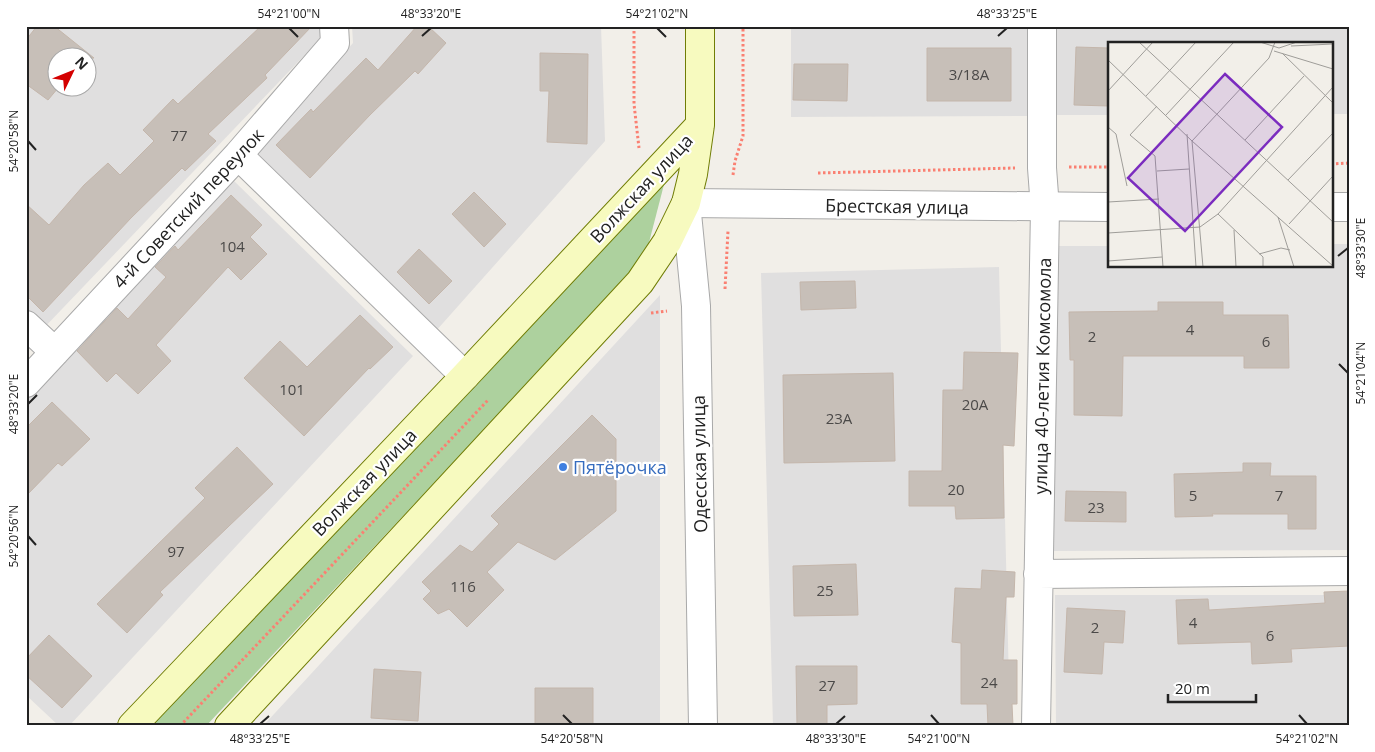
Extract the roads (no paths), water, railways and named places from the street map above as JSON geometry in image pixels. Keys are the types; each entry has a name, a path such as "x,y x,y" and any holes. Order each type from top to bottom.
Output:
{"main road":[{"path":"700,26 700,125"},
{"name":"Волжская улица","path":"229,726 640,282 666,242 686,203 700,125"},
{"name":"Волжская улица","path":"132,726 465,376 700,125"}],"street":[{"name":"4-й Советский переулок","path":"26,382 238,154 335,43 334,26"},
{"name":"улица 40-летия Комсомола","path":"1036,726 1045,208 1042,168 1042,26"},
{"path":"238,154 465,376"},
{"name":"Брестская улица","path":"686,203 1045,208 1108,207"},
{"name":"Одесская улица","path":"686,203 696,306 703,726"},
{"path":"1332,207 1349,206"},
{"path":"26,325 55,352"},
{"path":"1038,574 1349,571"}],"place":[{"name":"Пятёрочка","path":"563,467"}]}
